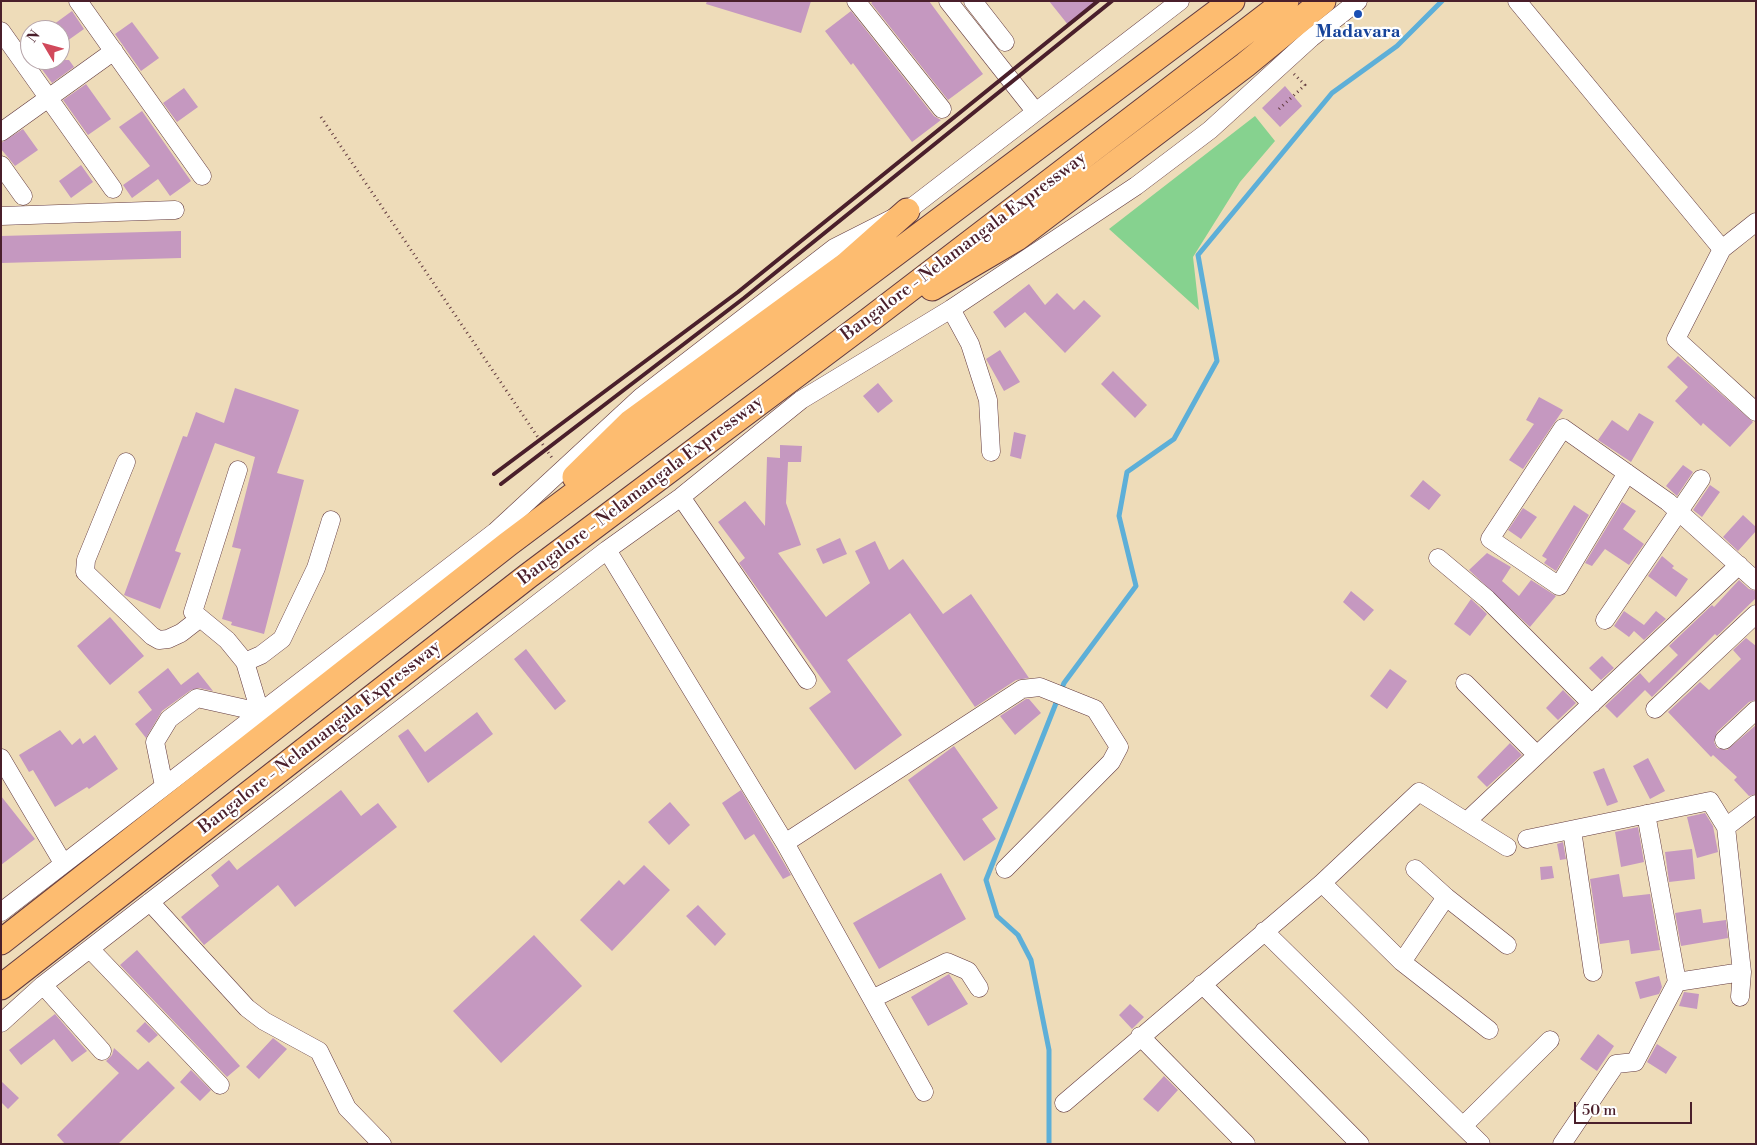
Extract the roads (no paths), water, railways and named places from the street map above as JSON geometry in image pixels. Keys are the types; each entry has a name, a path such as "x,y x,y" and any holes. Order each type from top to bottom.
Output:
{"highway":[{"name":"Bangalore - Nelamangala Expressway","path":"1,942 508,544 1232,1"},
{"name":"Bangalore - Nelamangala Expressway","path":"1,987 528,576 868,321 1286,1"},
{"path":"868,321 953,277 1017,238 1245,65 1323,1"},
{"path":"508,544 631,422 846,265 907,211"}],"street":[{"path":"78,1 202,176"},
{"path":"856,1 942,109"},
{"path":"948,1 1035,111"},
{"path":"973,1 1005,42"},
{"path":"1,912 495,532 641,397 834,248 907,211 1180,1"},
{"path":"1,1023 43,985 607,550 681,497 802,400 951,309 1136,186 1210,130 1284,63 1358,1"},
{"path":"1517,1 1722,249"},
{"path":"1,31 113,189"},
{"path":"1,132 114,52"},
{"path":"1,165 23,196"},
{"path":"1,216 175,210"},
{"path":"1756,222 1722,249 1676,339 1756,412"},
{"path":"951,309 970,344 988,400 991,452"},
{"path":"1626,473 1559,586 1490,539 1563,428 1626,473 1678,511 1756,581"},
{"path":"126,462 86,560 84,572 152,636 159,640 168,639 181,633 199,619"},
{"path":"238,470 194,610 199,619 227,640 245,662 260,712"},
{"path":"1605,620 1701,479"},
{"path":"681,497 807,680"},
{"path":"245,662 262,654 282,639 316,568 331,520"},
{"path":"607,550 785,843 924,1092"},
{"path":"1438,558 1487,599 1592,704"},
{"path":"1467,821 1739,564"},
{"path":"1655,709 1756,614"},
{"path":"1465,683 1537,755"},
{"path":"785,843 1022,689 1040,687 1095,709 1118,746 1111,762 1005,869"},
{"path":"164,786 155,742 170,719 198,698 260,712"},
{"path":"1724,740 1756,710"},
{"path":"1,758 63,863"},
{"path":"1064,1102 1322,883 1419,792 1507,847"},
{"path":"1527,839 1710,801 1726,827 1742,972 1740,997"},
{"path":"1726,827 1756,804"},
{"path":"1562,1144 1616,1064 1635,1062 1677,982 1646,814"},
{"path":"1572,830 1593,972"},
{"path":"1415,869 1446,897 1507,945"},
{"path":"1322,883 1402,962 1489,1030"},
{"path":"1402,962 1446,897"},
{"path":"150,902 247,1008 264,1021 319,1051 347,1108 382,1144"},
{"path":"1264,931 1481,1144"},
{"path":"90,949 220,1085"},
{"path":"872,999 947,962 968,971 978,988"},
{"path":"1677,982 1742,972"},
{"path":"1202,984 1360,1144"},
{"path":"43,985 102,1051"},
{"path":"1140,1036 1246,1144"},
{"path":"1463,1126 1550,1040"}],"waterway":[{"path":"1049,1144 1049,1050 1031,960 1018,935 997,916 986,880 1064,683 1136,586 1119,516 1127,472 1174,439 1217,361 1198,255 1332,93 1397,46 1442,1"}],"railway":[{"path":"494,474 738,292 1098,1"},
{"path":"501,484 744,298 1112,1"}],"place":[{"name":"Madavara","path":"1358,14"}]}
